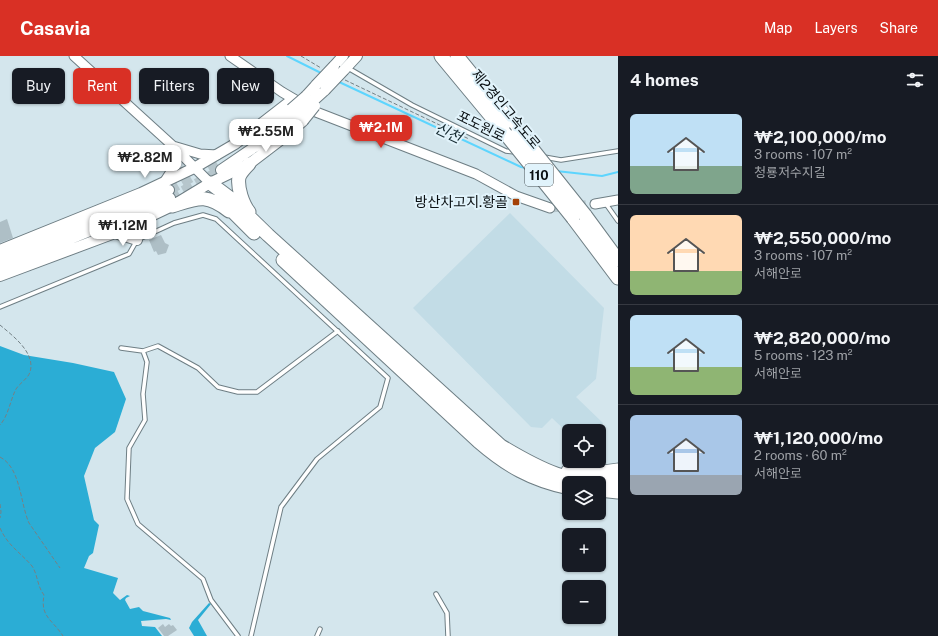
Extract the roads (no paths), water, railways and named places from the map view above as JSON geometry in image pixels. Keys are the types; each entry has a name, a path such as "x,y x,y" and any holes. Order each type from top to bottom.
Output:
{"highway":[{"name":"제2경인고속도로","path":"441,56 553,192 579,217 618,260"},
{"name":"제2경인고속도로","path":"457,56 518,131 579,217 588,238 618,278"},
{"path":"249,164 239,177 239,186 245,207 268,235"},
{"path":"210,183 224,204 236,217"},
{"path":"210,183 230,198 268,235 501,446 533,465 554,474 586,482 618,482"},
{"path":"169,194 195,199 208,199 217,202 236,217 495,456 526,475 562,486"},
{"path":"588,238 618,288"},
{"path":"533,465 579,472 610,472 618,470"},
{"path":"606,488 618,487"},
{"path":"606,490 618,492"}],"main road":[{"path":"0,276 115,233 169,194 194,168 218,163 265,140 310,98 339,63 357,56"},
{"path":"319,88 339,63"},
{"path":"218,163 235,144 295,112 310,98"},
{"path":"0,259 151,199 210,183 249,164 287,134 295,112"},
{"path":"0,250 140,193 169,194"},
{"path":"0,268 169,194"},
{"path":"115,233 137,240"}],"street":[{"path":"74,56 173,146 210,183"},
{"path":"230,56 275,88 316,112 476,174 516,196 550,208"},
{"path":"173,146 200,154 218,163"},
{"path":"169,194 174,167 173,146"},
{"path":"595,204 618,200"}],"lane":[{"name":"포도원로","path":"339,63 420,109 506,151 526,154"},
{"path":"533,156 561,160 618,151"},
{"path":"606,203 618,221"},
{"path":"0,307 129,254 137,240 174,223 203,215 216,219 388,378 380,407 318,459 280,507 251,636"},
{"path":"121,348 143,351 158,346 198,368 218,387 238,392 257,392 338,331"},
{"path":"143,351 147,362 143,394 145,420 129,448 127,499 138,524 203,579 211,600 238,636"},
{"path":"436,594 447,613 448,636"},
{"path":"317,636 320,629"}],"waterway":[{"name":"신천","path":"287,56 323,74"},
{"name":"신천","path":"337,81 526,168"},
{"name":"신천","path":"556,171 602,176 618,172"}],"tunnel":[{"path":"169,190 217,163"},
{"path":"170,198 221,170"},
{"path":"550,208 595,204"}],"place":[{"name":"방산차고지.황골","path":"516,202"}]}
